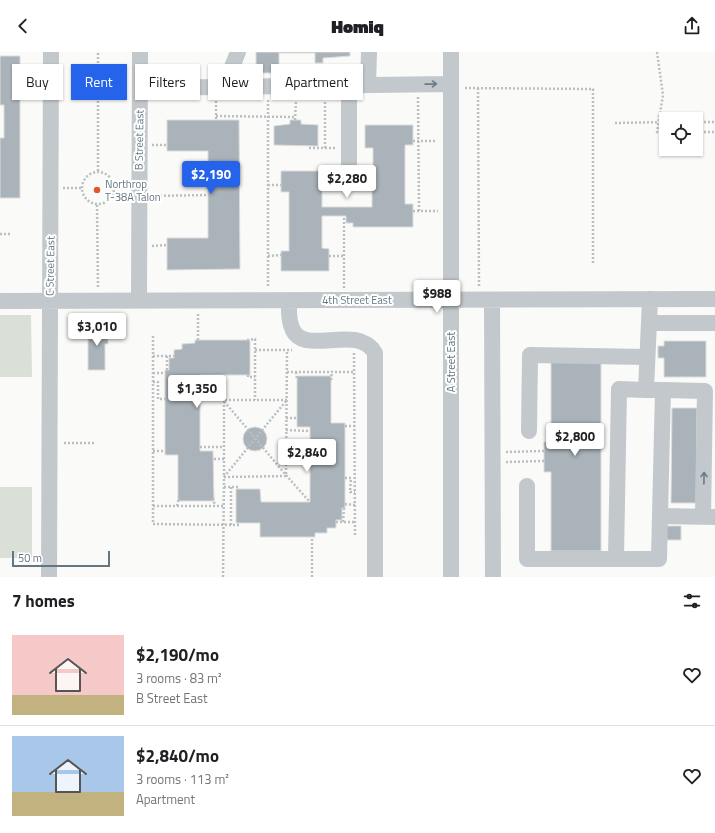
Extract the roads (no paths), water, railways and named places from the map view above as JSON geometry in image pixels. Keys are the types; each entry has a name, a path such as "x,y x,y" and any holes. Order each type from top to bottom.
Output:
{"street":[{"name":"C Street East","path":"49,577 52,52"},
{"name":"B Street East","path":"140,52 140,64"},
{"path":"233,64 238,52"},
{"path":"368,85 369,52"},
{"name":"A Street East","path":"451,52 451,577"},
{"path":"363,85 418,84 451,86"},
{"name":"B Street East","path":"138,300 140,100"},
{"path":"349,100 349,178"},
{"path":"646,390 650,299"},
{"name":"4th Street East","path":"0,301 715,299"},
{"path":"289,300 289,318 292,330 301,338 313,341 358,340 371,347 375,353 375,577"},
{"path":"485,300 492,457 493,577"},
{"path":"649,323 715,323"},
{"path":"529,431 530,355 647,356"},
{"path":"616,559 619,389 705,391 710,409 709,517 660,516"},
{"path":"527,486 527,559 659,559 663,390"}],"place":[{"name":"Northrop T-38A Talon","path":"97,190"}]}
